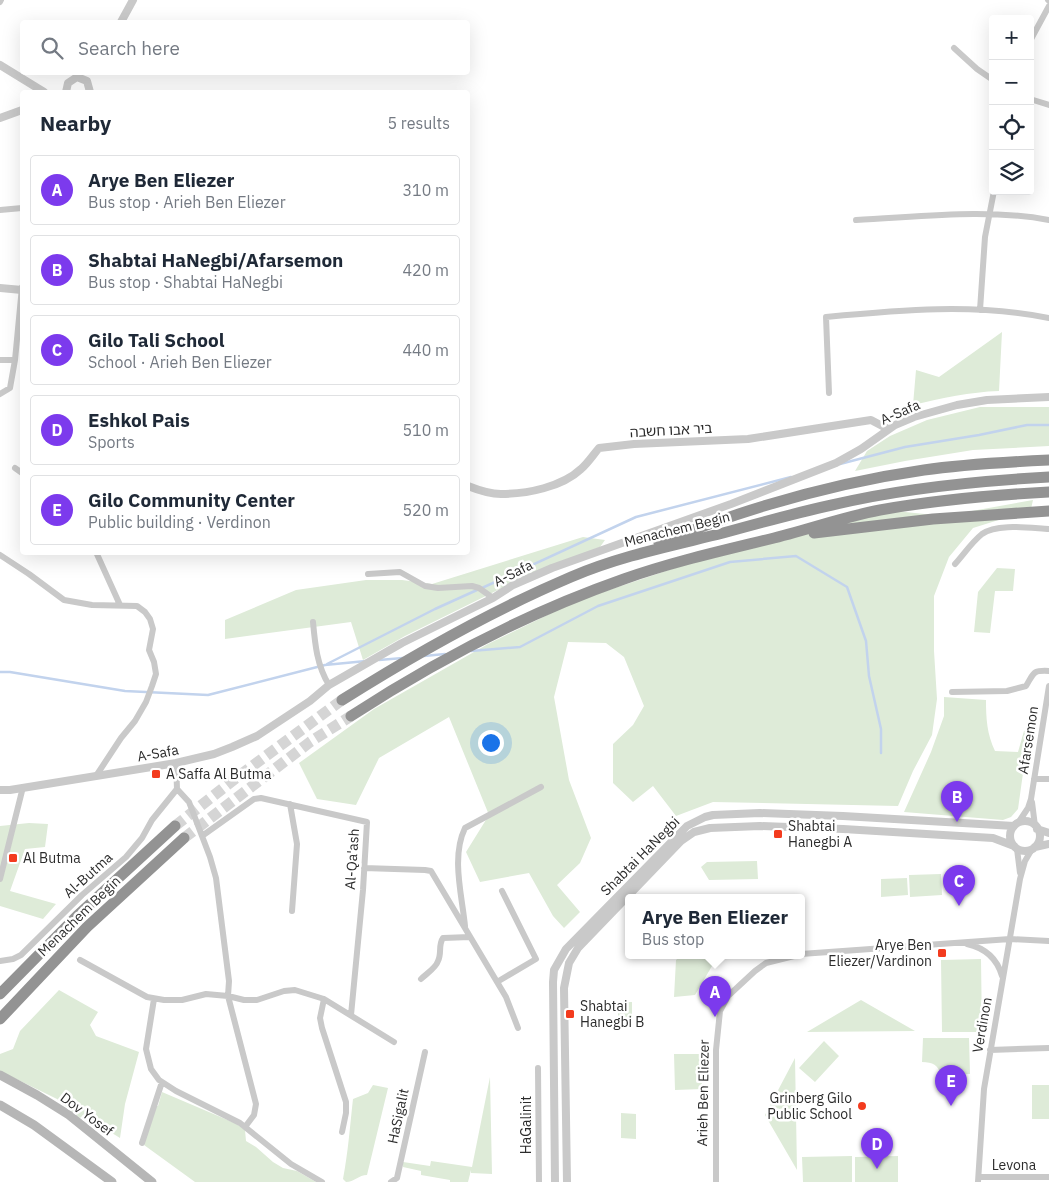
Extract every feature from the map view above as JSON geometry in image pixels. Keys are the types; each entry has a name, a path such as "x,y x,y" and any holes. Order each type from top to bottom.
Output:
{"highway":[{"path":"616,560 702,526 765,505 850,484 922,470 982,463 1049,460"},
{"name":"Menachem Begin","path":"342,700 388,671 464,628 571,577 616,560 833,504 874,496 964,483 1049,477"},
{"path":"351,716 444,659 493,634 575,597 666,566 879,510 948,500 1049,492"},
{"path":"772,538 933,519 1049,511"},
{"name":"Menachem Begin","path":"0,994 77,916 175,826"},
{"name":"Menachem Begin","path":"0,1019 87,927 184,838"}],"main road":[{"name":"Dov Yosef","path":"0,1075 68,1115 152,1182"},
{"path":"0,1105 34,1125 112,1182"}],"street":[{"path":"122,20 133,0"},
{"path":"1034,34 1049,6"},
{"path":"954,48 989,77"},
{"path":"0,65 41,90"},
{"path":"84,79 87,75"},
{"path":"66,90 70,80 77,77 84,79 89,85 90,90"},
{"path":"1034,100 1049,105"},
{"path":"0,118 20,111"},
{"path":"980,310 985,237 993,195"},
{"path":"0,210 20,208"},
{"path":"856,220 990,214 1032,216 1049,220"},
{"path":"0,288 20,289"},
{"path":"0,394 10,388 20,309"},
{"path":"829,394 826,316 908,310 980,310 1005,311 1049,318"},
{"path":"0,360 15,360"},
{"name":"A-Safa","path":"0,790 10,790 176,763 214,754 257,736 294,712 328,685 402,643 493,598 513,585 552,568 731,504 836,463 861,449 888,429 914,418 958,405 1005,398 1049,397"},
{"name":"ביר אבו חשבה","path":"470,487 486,492 501,494 536,490 563,481 581,470 599,448 634,444 748,439 871,420 888,429"},
{"path":"16,468 20,471"},
{"path":"955,564 975,540 991,529 1049,529"},
{"path":"0,555 30,574 64,600 92,605 137,606 150,619 154,629 149,650 156,674 146,702 135,721 121,738 96,776"},
{"path":"97,555 120,605"},
{"path":"368,574 400,572 425,586 438,588 472,586 479,588 493,598"},
{"path":"313,622 319,664 322,675 328,685"},
{"path":"952,692 1013,691 1026,686 1033,672 1038,670 1049,671"},
{"name":"Afarsemon","path":"1016,824 1024,816 1031,799 1049,686"},
{"path":"176,763 177,789 189,802 216,878 229,981 228,996 256,1104 254,1114 245,1127"},
{"path":"1034,779 1049,779"},
{"path":"0,879 23,787"},
{"path":"465,928 458,855 465,828 541,787"},
{"name":"Al-Butma","path":"0,961 13,959 21,955 82,895 126,857 177,789"},
{"name":"Al-Qa'ash","path":"202,836 254,800 269,799 367,822 351,1015"},
{"name":"Afarsemon","path":"1031,799 1036,827"},
{"path":"290,804 297,844 292,911"},
{"name":"Shabtai HaNegbi","path":"555,1182 554,970 577,936 686,826 705,816 760,813 1016,824"},
{"path":"1049,833 1027,822 1016,824 1010,834 1011,843 1016,848 1024,851 1049,844"},
{"name":"Shabtai HaNegbi","path":"630,894 681,841 694,832 710,828 760,826 993,838 1016,848"},
{"path":"1033,848 1039,836 1036,827"},
{"name":"Verdinon","path":"1016,848 1020,879"},
{"name":"Verdinon","path":"978,1180 984,1088 990,1050 1020,879 1025,861 1033,848"},
{"path":"364,868 425,870 431,872 506,998 518,1028"},
{"path":"497,982 536,959 502,891"},
{"name":"Shabtai HaNegbi","path":"567,1182 564,988 569,963 578,948 625,899"},
{"path":"421,979 438,963 440,942 443,938 470,937"},
{"path":"805,954 1010,939 1049,941"},
{"path":"961,943 975,946 989,954 996,962 1002,979"},
{"name":"Arieh Ben Eliezer","path":"716,1182 716,1050 720,1011 728,996 754,971 766,963 782,959"},
{"path":"80,960 146,997 182,1000 206,994 256,1000 284,991 295,990 324,999 394,1042"},
{"path":"154,998 146,1050 151,1069 162,1082 240,1123 291,1164 322,1182"},
{"path":"324,999 320,1018 322,1028 346,1102 342,1132"},
{"path":"990,1050 1049,1048"},
{"name":"HaSigalit","path":"391,1182 397,1178 425,1052"},
{"name":"HaGalinit","path":"538,1068 539,1182"},
{"path":"142,1143 162,1082"},
{"name":"Levona","path":"978,1180 1049,1177"}],"green space":[{"path":"1002,332 999,391 956,396 913,405 916,370 939,377"},
{"path":"980,407 1049,407 1049,446 973,450 855,471 867,451 890,436 927,420"},
{"path":"1033,500 1029,518 1005,518 973,528 949,557 934,596 934,651 937,699 932,735 913,771 898,806 713,802 676,816 653,786 633,802 613,783 613,744 633,725 644,706 624,657 606,643 568,642 554,697 569,780 591,838 580,863 557,885 580,912 564,928 553,916 529,873 480,882 466,852 489,815 449,717 379,758 356,805 317,799 299,763 374,709 488,644 576,601 675,568 876,509 944,516"},
{"path":"583,537 605,540 600,547 520,579 405,636 363,660 351,622 225,639 225,620 296,590 366,580 402,580 432,584"},
{"path":"997,568 1015,569 1013,591 995,591 990,633 974,632 978,592"},
{"path":"944,697 986,700 990,739 995,751 1018,752 1024,731 1029,730 1018,809 1011,817 1003,820 904,812 931,752 944,716"},
{"path":"29,823 48,824 45,847 25,849 10,891 56,904 43,919 0,906 0,826"},
{"path":"757,861 758,879 709,880 701,867 707,862"},
{"path":"941,874 942,895 910,897 909,875"},
{"path":"907,878 908,895 881,897 881,879"},
{"path":"719,959 712,966 695,995 674,997 676,960"},
{"path":"981,959 982,1032 942,1032 941,960"},
{"path":"59,990 98,1012 90,1025 96,1036 139,1052 125,1104 120,1138 83,1115 80,1118 57,1099 0,1071 0,1054 13,1049 20,1031"},
{"path":"861,1000 915,1031 807,1032"},
{"path":"618,1002 632,1002 632,1022 618,1022"},
{"path":"923,1038 969,1038 970,1074 941,1075 934,1065 922,1062"},
{"path":"824,1041 839,1056 815,1082 799,1068"},
{"path":"674,1054 701,1054 702,1089 675,1090"},
{"path":"795,1058 797,1170 765,1115"},
{"path":"490,1077 492,1174 471,1173 471,1170 468,1182 450,1182 450,1180 421,1175 421,1171 403,1167 403,1162 430,1166 431,1161 472,1167"},
{"path":"373,1085 388,1088 367,1175 346,1182 343,1179 353,1099 368,1093"},
{"path":"1032,1085 1049,1085 1049,1119 1032,1119"},
{"path":"162,1092 237,1124 245,1130 246,1141 273,1162 283,1168 297,1171 316,1182 195,1182 144,1145 155,1106 158,1106"},
{"path":"621,1113 636,1114 636,1139 621,1138"},
{"path":"852,1156 852,1182 803,1182 802,1157"},
{"path":"898,1156 898,1182 855,1182 855,1157"}],"waterway":[{"path":"840,464 905,447 1027,425 1049,425"},
{"path":"482,588 636,517 791,477"},
{"path":"471,651 520,647 598,606 730,562 796,556 847,587 866,641 869,676 881,729 881,753"},
{"path":"327,664 435,609 477,590"},
{"path":"424,656 445,654"},
{"path":"379,660 403,658"},
{"path":"0,672 10,672 125,691 208,695 325,665 366,661"}],"tunnel":[{"path":"175,826 236,778 342,700"},
{"path":"184,838 310,742 351,716"}],"place":[{"name":"A Saffa Al Butma","path":"156,774"},
{"name":"Shabtai HaNegbi/Afarsemon","path":"957,822"},
{"name":"Shabtai Hanegbi A","path":"778,834"},
{"name":"Al Butma","path":"13,858"},
{"name":"Gilo Tali School","path":"959,906"},
{"name":"Arye Ben Eliezer/Vardinon","path":"942,953"},
{"name":"Shabtai Hanegbi B","path":"570,1014"},
{"name":"Arye Ben Eliezer","path":"715,1017"},
{"name":"Grinberg Gilo Public School","path":"862,1106"},
{"name":"Gilo Community Center","path":"951,1106"},
{"name":"Eshkol Pais","path":"877,1169"}]}
